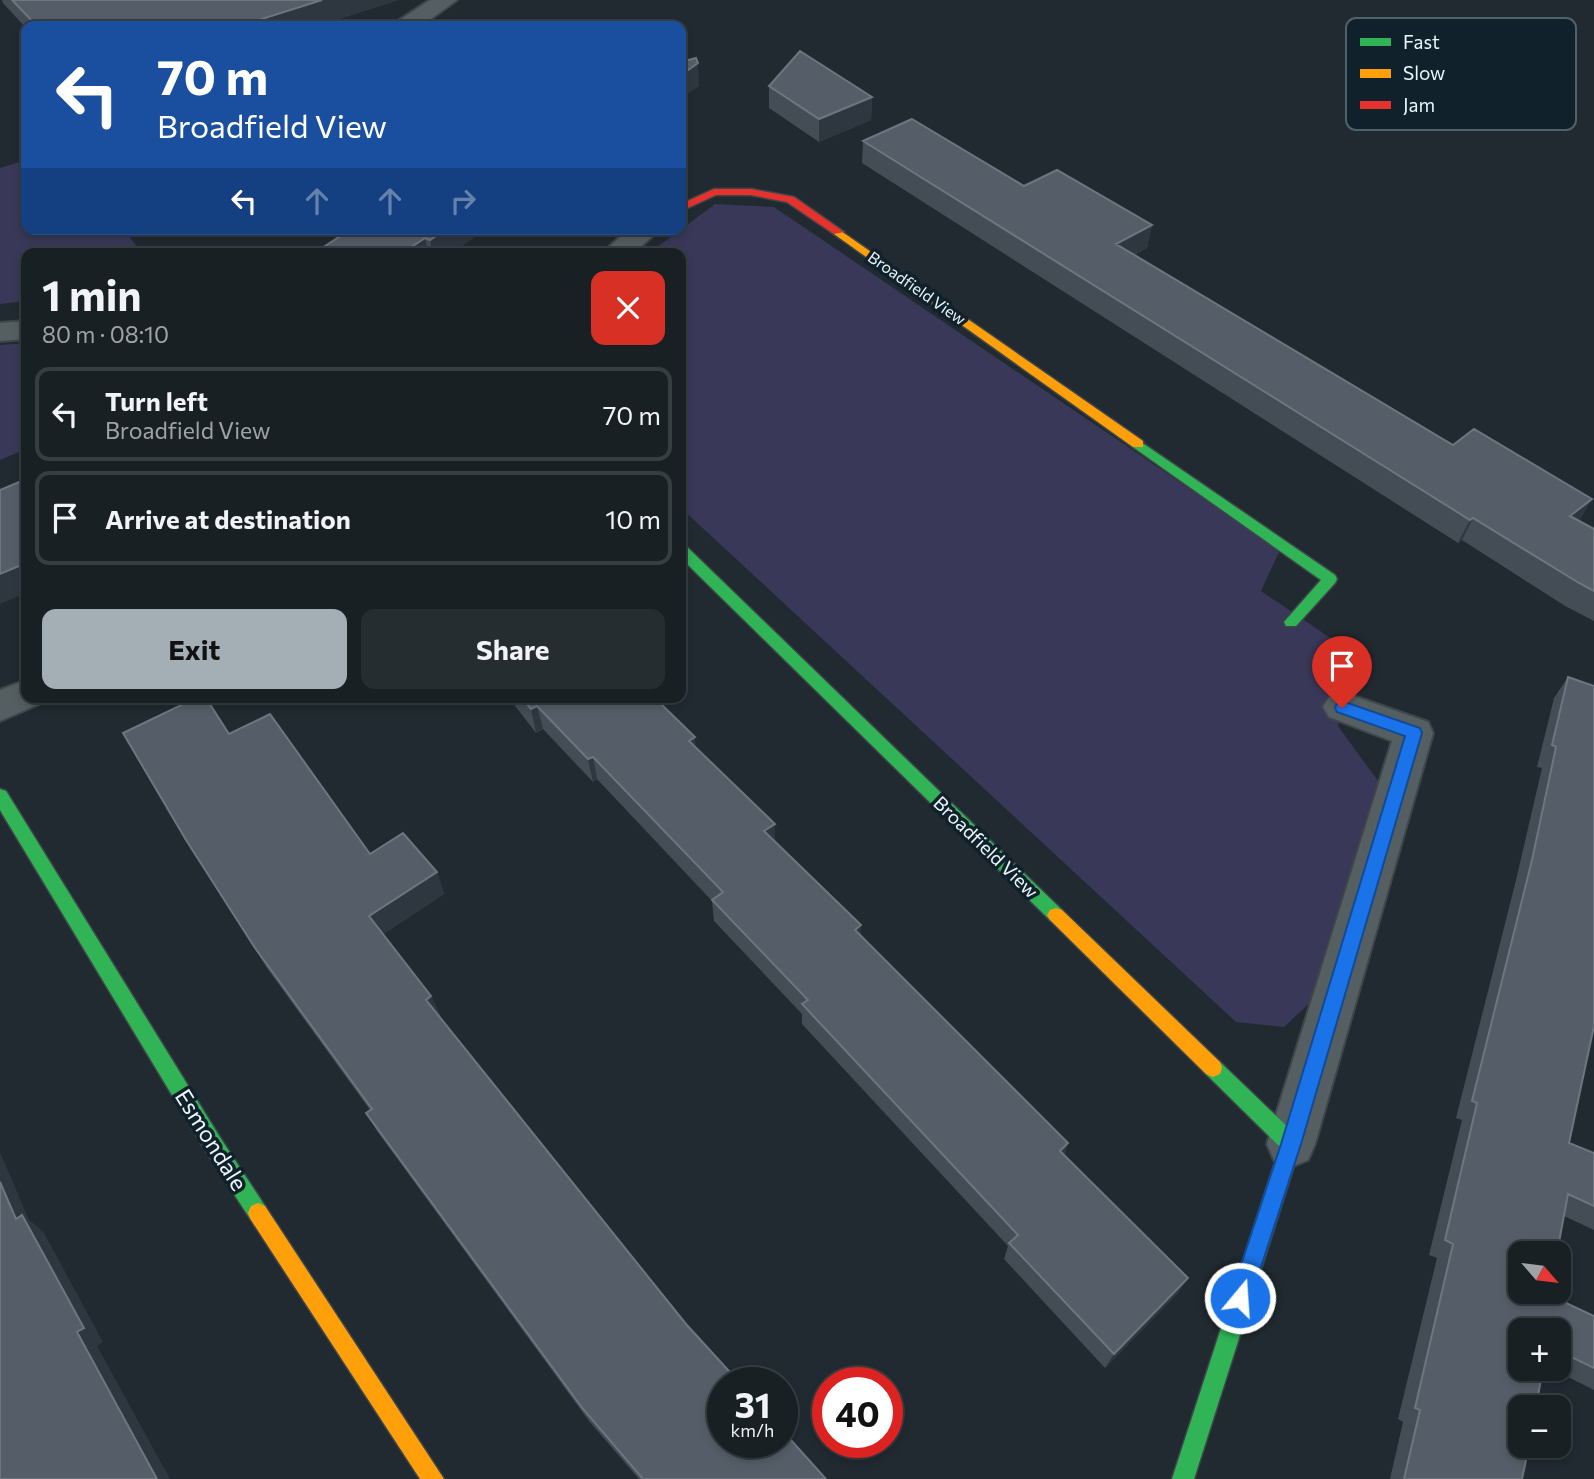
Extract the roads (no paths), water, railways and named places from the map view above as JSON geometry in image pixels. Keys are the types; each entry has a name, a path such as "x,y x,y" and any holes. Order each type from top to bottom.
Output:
{"street":[{"path":"414,21 446,0"},
{"name":"Broadfield View","path":"686,206 714,192 751,192 790,199 1330,579 1291,622"},
{"path":"622,248 639,235"},
{"path":"0,332 21,330"},
{"name":"Broadfield View","path":"686,555 1291,1144"},
{"path":"0,706 21,696"},
{"path":"1183,1479 1291,1144 1414,733 1342,708"},
{"name":"Esmondale","path":"0,796 214,1146 433,1479"}]}
